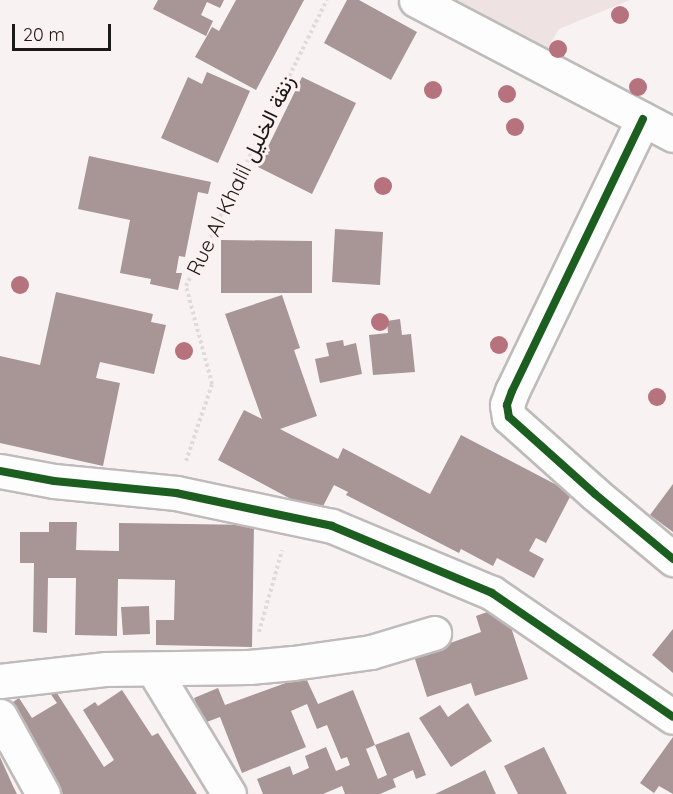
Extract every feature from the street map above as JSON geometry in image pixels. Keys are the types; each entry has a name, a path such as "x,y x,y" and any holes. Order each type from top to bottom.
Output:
{"street":[{"path":"416,0 673,135"},
{"path":"643,119 507,405 509,417 595,494 673,559"},
{"path":"0,471 54,481 176,493 332,526 492,593 673,717"},
{"path":"0,681 106,669 249,667 371,652 434,633"},
{"path":"153,669 229,794"},
{"path":"0,716 43,794"}],"path":[{"path":"249,667 291,517"}],"shaded area":[{"path":"428,0 630,0 559,29 540,62"}],"building":[{"path":"158,0 224,0 220,8 207,2 201,15 213,21 206,36 153,9"},
{"path":"236,0 304,0 256,90 195,57 212,27 219,31"},
{"path":"347,0 359,0 417,32 391,80 324,43"},
{"path":"207,72 250,91 218,163 161,138 188,77 202,84"},
{"path":"302,77 356,103 312,194 258,167"},
{"path":"89,156 211,182 208,194 198,192 185,257 179,256 176,273 182,273 178,290 150,284 151,279 120,273 130,220 78,209"},
{"path":"335,229 383,232 380,285 332,282"},
{"path":"221,240 312,241 312,293 221,293"},
{"path":"56,292 153,314 151,322 166,325 154,374 100,362 96,378 120,383 103,466 0,443 0,356 40,365"},
{"path":"282,295 300,348 294,350 317,416 280,429 338,459 343,448 430,494 461,435 572,493 546,543 536,538 529,551 544,559 534,578 497,558 493,566 461,549 459,553 346,495 348,492 334,485 319,514 218,460 244,410 262,419 225,314"},
{"path":"400,319 402,335 411,334 415,372 373,375 369,335 388,333 387,321"},
{"path":"343,340 344,346 356,343 362,374 320,383 315,359 329,356 326,343"},
{"path":"673,484 673,532 650,515"},
{"path":"49,522 77,522 76,550 119,551 119,523 254,525 252,647 156,645 156,620 174,620 175,580 118,579 117,636 75,635 76,578 48,578 47,633 33,632 34,563 20,563 20,532 49,532"},
{"path":"149,606 150,634 123,635 121,607"},
{"path":"504,606 528,679 475,696 471,683 427,697 414,656 481,632 476,616"},
{"path":"673,629 673,673 652,655"},
{"path":"305,676 318,704 353,690 375,745 409,732 426,775 416,779 413,770 393,779 396,787 380,794 345,794 342,786 323,794 263,794 257,779 290,766 293,775 309,768 305,756 326,747 336,771 350,765 347,757 341,759 327,725 317,729 307,704 291,711 306,747 242,773 220,717 204,723 194,698 218,688 225,705","holes":["375,745 387,775 378,779 366,749"]},
{"path":"55,690 104,767 114,760 83,710 95,702 98,706 122,690 152,736 158,733 197,794 63,794 7,706 19,698 32,718 57,703 50,693"},
{"path":"468,703 492,741 451,767 419,718 440,705 448,717"},
{"path":"673,737 673,794 659,786 654,793 640,783"},
{"path":"544,747 567,794 518,794 504,766"},
{"path":"0,757 13,786 17,794 0,794"},
{"path":"485,770 496,794 435,794 454,785"}],"cycle path":[{"path":"643,119 507,405 509,417 595,494 673,559"},
{"path":"0,471 54,481 176,493 332,526 492,593 673,717"}]}
